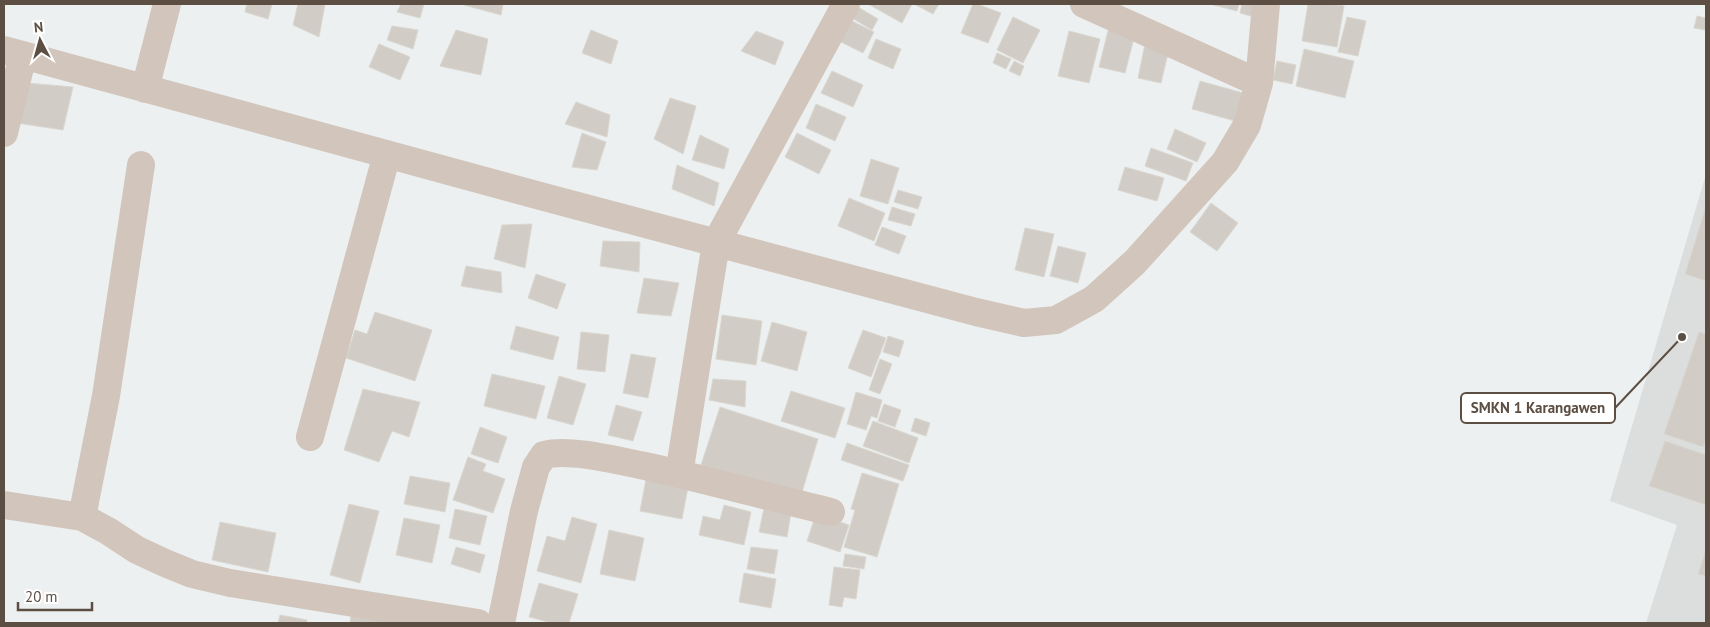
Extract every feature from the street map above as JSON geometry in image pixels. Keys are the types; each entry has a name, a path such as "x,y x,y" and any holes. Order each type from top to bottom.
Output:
{"street":[{"path":"145,89 167,4"},
{"path":"679,474 716,243 846,4"},
{"path":"1084,4 1259,83"},
{"path":"4,133 14,52 716,243 995,316 1024,323 1056,320 1094,299 1135,262 1226,162 1247,125 1259,83 1266,4"},
{"path":"310,437 387,154"},
{"path":"82,517 106,396 141,166"},
{"path":"500,623 524,511 536,468 544,456 553,453 603,457 831,512"},
{"path":"4,506 82,517 137,550 192,574 230,583 478,623"}],"shaded area":[{"path":"1706,174 1706,623 1646,623 1677,525 1610,501"}],"building":[{"path":"247,4 272,4 268,19 245,12"},
{"path":"298,4 325,4 319,37 293,25"},
{"path":"401,4 424,4 420,18 397,12"},
{"path":"464,4 503,4 501,15"},
{"path":"868,4 912,4 902,23"},
{"path":"914,4 939,4 933,14"},
{"path":"973,4 1001,13 988,43 961,33"},
{"path":"1210,4 1239,4 1237,11"},
{"path":"1242,4 1258,4 1254,17 1240,13"},
{"path":"1308,4 1344,6 1337,47 1302,41"},
{"path":"858,7 878,19 872,30 852,18"},
{"path":"1697,16 1706,18 1706,30 1694,28"},
{"path":"1013,17 1040,30 1023,63 997,50"},
{"path":"1347,17 1366,21 1358,56 1338,52"},
{"path":"850,20 874,32 863,53 839,41"},
{"path":"392,26 418,30 413,49 387,40"},
{"path":"1109,27 1135,34 1125,73 1099,67"},
{"path":"456,30 488,39 481,75 440,66"},
{"path":"591,30 618,41 611,64 582,53"},
{"path":"756,31 784,42 775,65 741,51"},
{"path":"1069,31 1100,39 1089,83 1058,76"},
{"path":"876,39 901,49 893,69 868,58"},
{"path":"379,44 410,57 400,80 369,67"},
{"path":"1145,44 1169,49 1161,83 1138,78"},
{"path":"1304,49 1354,61 1345,98 1296,86"},
{"path":"997,53 1011,59 1006,69 993,63"},
{"path":"1014,61 1024,66 1020,76 1009,71"},
{"path":"1277,61 1296,65 1292,84 1273,80"},
{"path":"832,71 863,85 853,107 821,93"},
{"path":"1200,81 1243,93 1235,121 1192,109"},
{"path":"27,83 73,87 63,130 17,123"},
{"path":"670,98 696,106 683,154 654,139"},
{"path":"576,102 610,115 607,137 565,124"},
{"path":"816,104 846,117 835,141 806,128"},
{"path":"1175,129 1206,143 1197,162 1167,149"},
{"path":"582,133 606,142 597,170 572,167"},
{"path":"797,133 831,150 819,174 785,157"},
{"path":"700,135 729,149 724,169 692,160"},
{"path":"1151,148 1193,163 1186,181 1145,166"},
{"path":"871,159 899,168 888,204 860,196"},
{"path":"677,165 719,183 714,206 672,189"},
{"path":"1125,167 1164,178 1157,201 1118,190"},
{"path":"898,190 922,197 918,209 894,202"},
{"path":"849,198 885,213 874,241 838,226"},
{"path":"1211,203 1238,223 1217,251 1190,232"},
{"path":"1706,206 1706,281 1685,274"},
{"path":"892,207 915,214 911,226 888,220"},
{"path":"532,224 525,268 494,259 502,225"},
{"path":"882,227 906,236 899,254 875,245"},
{"path":"1025,228 1054,234 1044,277 1015,270"},
{"path":"603,241 640,242 639,272 600,266"},
{"path":"1058,246 1086,253 1078,283 1050,276"},
{"path":"466,266 501,272 502,293 461,286"},
{"path":"536,274 566,284 557,309 528,298"},
{"path":"644,278 679,283 671,316 637,313"},
{"path":"375,312 432,330 415,381 346,358 355,330 367,334"},
{"path":"722,315 762,321 756,365 716,359"},
{"path":"772,322 807,332 797,371 761,361"},
{"path":"516,326 559,337 553,360 510,349"},
{"path":"863,330 886,338 871,377 848,368"},
{"path":"581,332 609,335 605,372 577,369"},
{"path":"1699,332 1706,334 1706,439 1703,447 1664,434"},
{"path":"888,336 904,341 899,357 883,352"},
{"path":"631,354 656,358 648,398 623,393"},
{"path":"880,359 892,364 880,394 869,390"},
{"path":"492,374 545,386 536,419 484,406"},
{"path":"559,376 586,384 573,425 547,418"},
{"path":"713,379 746,381 745,407 709,400"},
{"path":"363,389 420,402 409,437 392,431 379,462 344,450"},
{"path":"791,391 845,408 835,438 781,421"},
{"path":"856,392 882,400 877,418 871,416 866,430 847,424"},
{"path":"884,404 901,410 895,427 878,421"},
{"path":"616,405 642,412 633,441 608,435"},
{"path":"720,407 818,439 802,492 701,465"},
{"path":"915,418 930,423 926,436 911,431"},
{"path":"873,421 918,438 909,463 863,446"},
{"path":"480,427 507,437 498,463 471,454"},
{"path":"1665,441 1706,455 1706,505 1649,486"},
{"path":"847,443 909,465 903,481 841,460"},
{"path":"468,457 486,464 483,471 505,479 493,513 453,500"},
{"path":"862,473 899,484 877,557 844,547 855,510 851,509"},
{"path":"410,476 450,483 445,512 404,504"},
{"path":"646,479 688,487 682,519 640,511"},
{"path":"349,504 379,511 360,583 330,575"},
{"path":"724,505 751,512 744,545 699,535 703,516 720,520"},
{"path":"764,508 791,513 787,537 759,532"},
{"path":"455,509 487,516 480,545 449,538"},
{"path":"816,514 849,525 840,552 807,541"},
{"path":"572,517 597,524 581,583 537,571 547,536 565,541"},
{"path":"404,518 440,525 432,563 396,555"},
{"path":"220,522 276,533 268,572 212,560"},
{"path":"609,530 644,538 635,581 600,574"},
{"path":"456,547 485,555 480,573 451,564"},
{"path":"751,547 778,550 774,574 747,569"},
{"path":"1706,550 1706,576 1698,574"},
{"path":"845,554 866,557 864,569 843,566"},
{"path":"834,567 860,570 856,599 844,597 842,607 829,605"},
{"path":"744,573 776,579 771,608 739,602"},
{"path":"539,583 578,594 569,623 552,623 529,617"},
{"path":"280,615 307,620 307,623 278,623"},
{"path":"351,615 387,619 386,623 350,623"}],"place":[{"name":"SMKN 1 Karangawen","path":"1682,337"}]}
